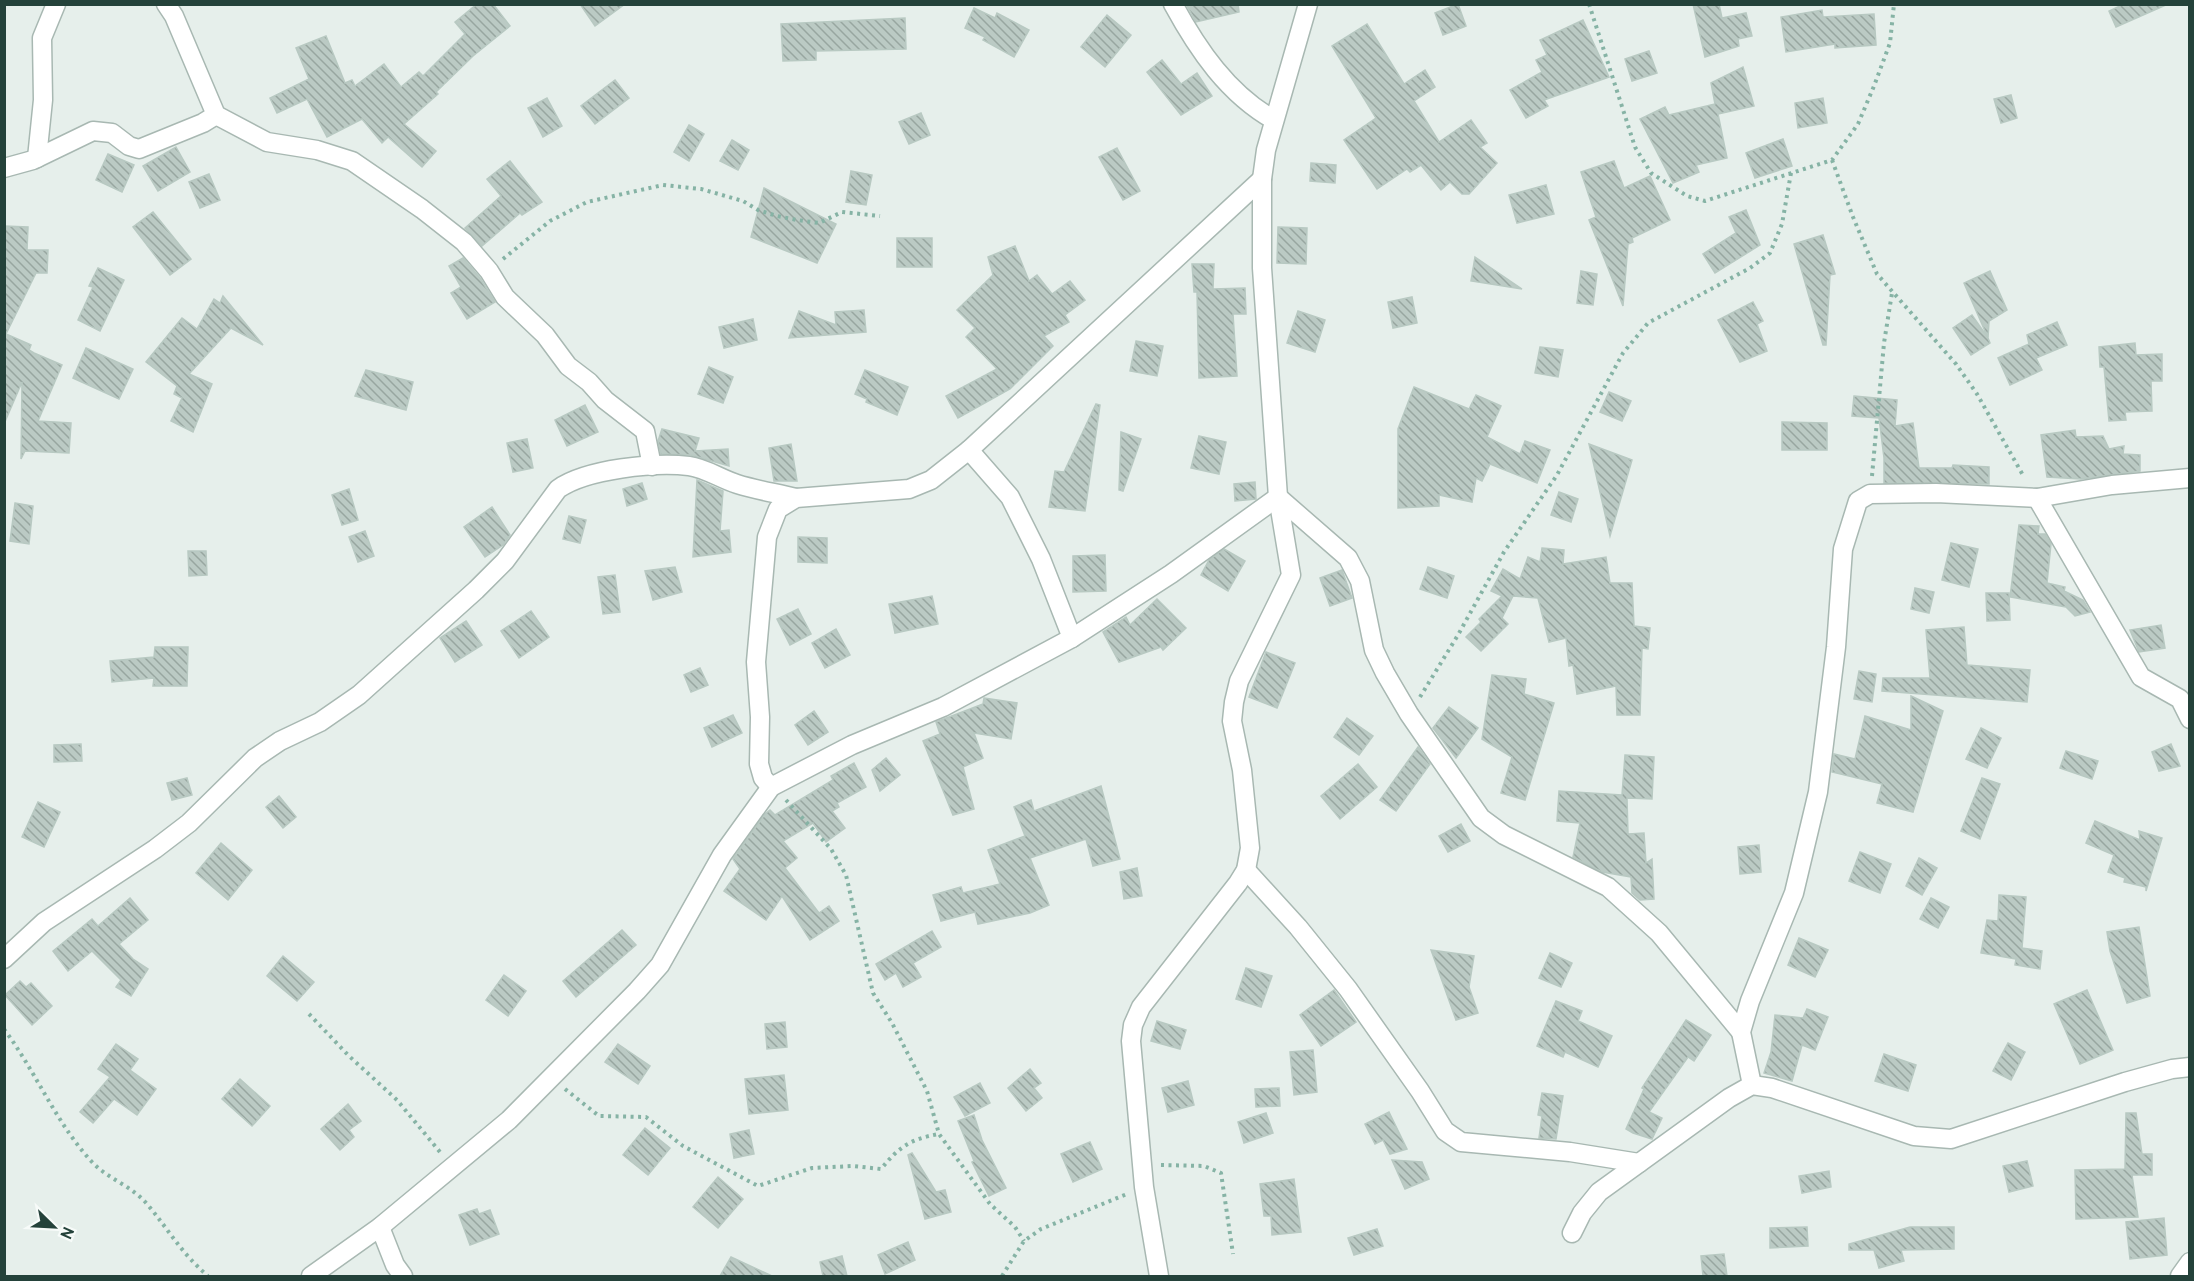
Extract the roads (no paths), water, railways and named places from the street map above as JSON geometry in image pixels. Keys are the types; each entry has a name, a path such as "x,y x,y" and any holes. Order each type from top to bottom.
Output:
{"street":[{"path":"37,158 43,100 42,38 56,4"},
{"path":"166,4 216,115 267,142 317,150 352,161 422,209 464,242 489,271 505,297 545,335 568,366 589,382 605,400 645,431 652,466"},
{"path":"1173,4 1199,50 1238,94 1256,110 1274,120"},
{"path":"1159,1276 1144,1187 1131,1041 1133,1025 1141,1007 1246,870 1250,848 1242,770 1232,721 1234,702 1239,681 1291,575 1278,496 1262,268 1262,180 1266,150 1308,4"},
{"path":"4,168 37,158 93,131 112,133 129,146 139,149 203,123 216,115"},
{"path":"4,959 44,922 155,849 189,823 255,758 280,741 320,722 359,695 476,591 505,561 558,489 578,479 652,466 691,466 739,484 796,498 909,489 931,480 969,450 1262,180"},
{"path":"969,450 1010,497 1041,559 1072,638"},
{"path":"1752,1085 1742,1032 1750,1001 1794,893 1818,792 1836,647 1843,549 1858,501 1870,494 1936,493 2037,498 2112,485 2190,478"},
{"path":"311,1276 380,1227 453,1169 509,1120 660,965 722,855 771,787 852,745 943,707 1072,638 1172,574 1278,496"},
{"path":"1278,496 1348,558 1360,581 1374,650 1409,714 1481,818 1504,835 1608,887 1659,933 1742,1032"},
{"path":"771,787 763,778 759,764 760,717 756,662 770,523 778,509 796,498"},
{"path":"2037,498 2141,677 2181,699 2190,719"},
{"path":"1246,870 1298,927 1348,989 1420,1091 1445,1131 1461,1142 1570,1152 1639,1164"},
{"path":"1572,1233 1582,1213 1599,1192 1729,1098 1752,1085 1772,1088 1914,1136 1951,1139 2125,1082 2172,1069 2190,1067"},
{"path":"380,1227 395,1265 403,1276"},
{"path":"2180,1276 2190,1263"}]}
